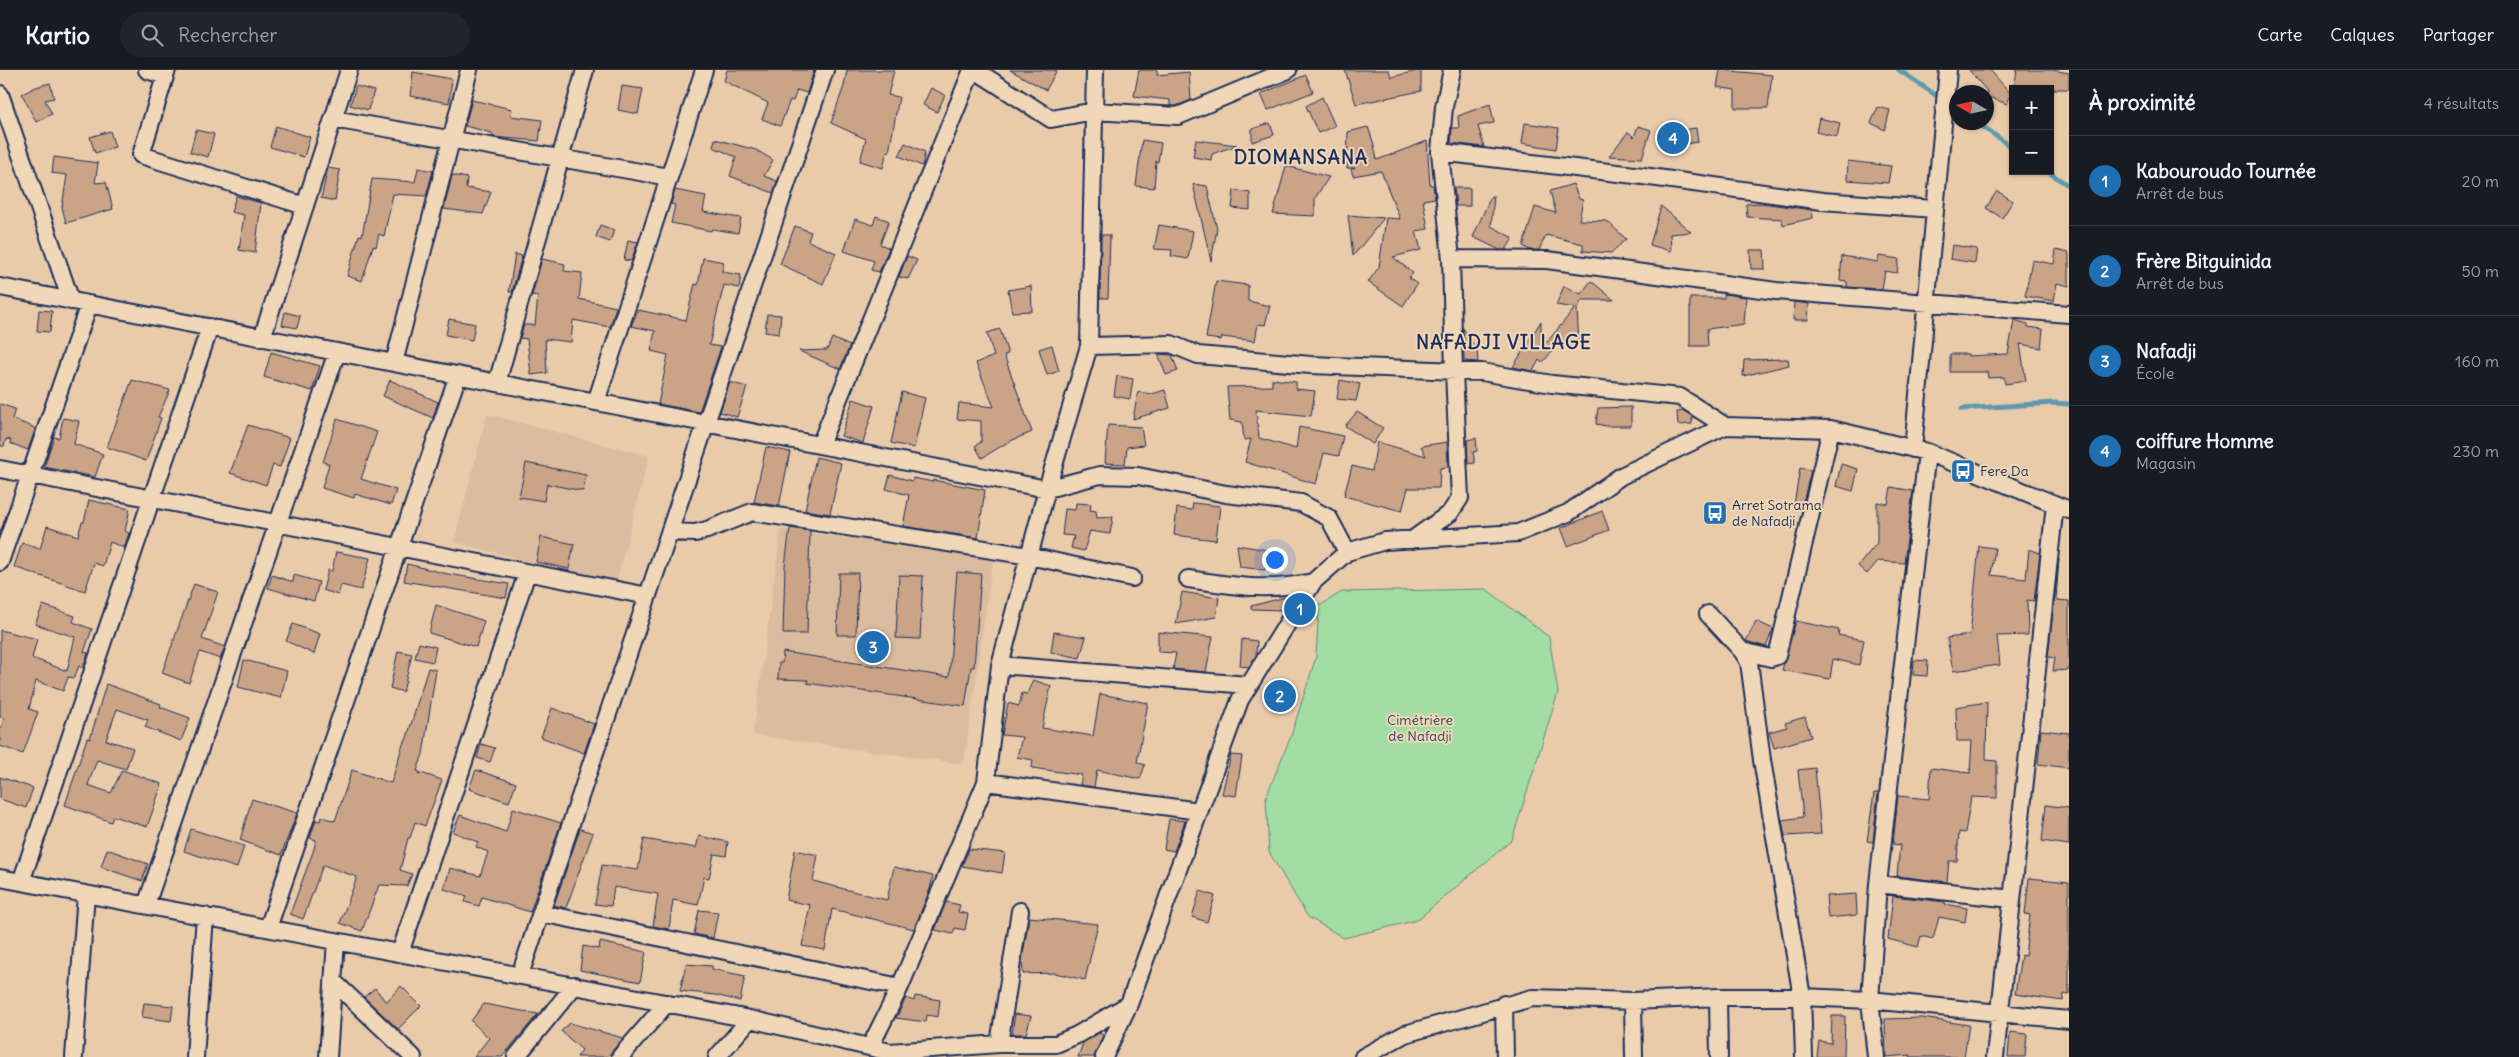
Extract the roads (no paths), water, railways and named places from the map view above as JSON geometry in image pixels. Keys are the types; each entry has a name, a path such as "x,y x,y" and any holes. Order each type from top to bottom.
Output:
{"street":[{"path":"147,70 166,73 141,155 305,206"},
{"path":"262,338 349,70"},
{"path":"394,363 469,70"},
{"path":"497,383 562,158 585,70"},
{"path":"596,402 704,70"},
{"path":"520,975 825,70"},
{"path":"820,445 973,70 1051,119 1094,111 1178,116 1288,70"},
{"path":"870,1047 900,987 986,782 1000,665 1047,489 1089,346 1096,70"},
{"path":"1412,540 1450,513 1460,498 1451,259 1440,152 1444,107 1452,70"},
{"path":"1876,1057 1870,1000 1878,884 1920,450 1926,303 1948,76"},
{"path":"0,94 71,301"},
{"path":"333,119 669,177"},
{"path":"1440,152 1643,176 1822,202 1935,209"},
{"path":"1451,259 1547,260 1776,291 2069,314"},
{"path":"0,287 1047,489 1100,475 1138,476 1226,494 1301,503 1329,518 1347,552"},
{"path":"0,562 89,304"},
{"path":"21,882 210,327"},
{"path":"1089,346 1171,344 1198,355 1311,365 1482,372 1552,384 1680,397 1726,426"},
{"path":"146,905 337,352"},
{"path":"268,928 458,375"},
{"path":"1104,1057 1129,1004 1240,700 1313,582 1347,552 1385,541 1518,533 1568,513 1621,476 1726,426 1831,429 1920,450 2062,507 2012,899 1995,1057"},
{"path":"1742,651 1771,658 1776,656 1831,429"},
{"path":"0,468 648,596"},
{"path":"670,532 695,533 752,512 1029,556 1132,578"},
{"path":"400,953 527,573"},
{"path":"1188,579 1257,589 1288,587 1313,582"},
{"path":"1708,614 1750,662 1764,768 1802,997 1804,1057"},
{"path":"1000,665 1248,685"},
{"path":"986,782 1199,811"},
{"path":"0,878 750,1018 870,1047 888,1055 999,1044 1056,1044 1077,1035 1129,1004"},
{"path":"1878,884 2012,899"},
{"path":"74,1057 86,894"},
{"path":"999,1044 1020,910"},
{"path":"541,913 900,987"},
{"path":"195,1057 205,916"},
{"path":"328,1057 336,941"},
{"path":"334,981 413,1057"},
{"path":"516,1057 575,986"},
{"path":"1718,997 1719,1057"},
{"path":"1363,1057 1405,1034 1504,1004 1532,998 1633,1001 1718,997 1802,997 1870,1000 2069,1020"},
{"path":"1633,1001 1634,1057"},
{"path":"620,1057 667,1003"},
{"path":"1504,1004 1505,1057"},
{"path":"716,1057 750,1018"}],"waterway":[{"path":"1899,70 1949,104"},
{"path":"1987,130 2009,145"},
{"path":"2053,175 2069,186"},
{"path":"1962,409 2053,403 2069,404"}],"place":[{"name":"coiffure Homme","path":"1673,138"},
{"name":"Fere Da","path":"1963,471"},
{"name":"Arret Sotrama de Nafadji","path":"1715,513"},
{"name":"Kabouroudo Tournée","path":"1300,609"},
{"name":"Nafadji","path":"873,647"},
{"name":"Frère Bitguinida","path":"1280,696"}],"district":[{"name":"DIOMANSANA","path":"1301,157"},
{"name":"NAFADJI VILLAGE","path":"1504,342"}],"park label":[{"name":"Cimétrière de Nafadji","path":"1420,728"}]}
